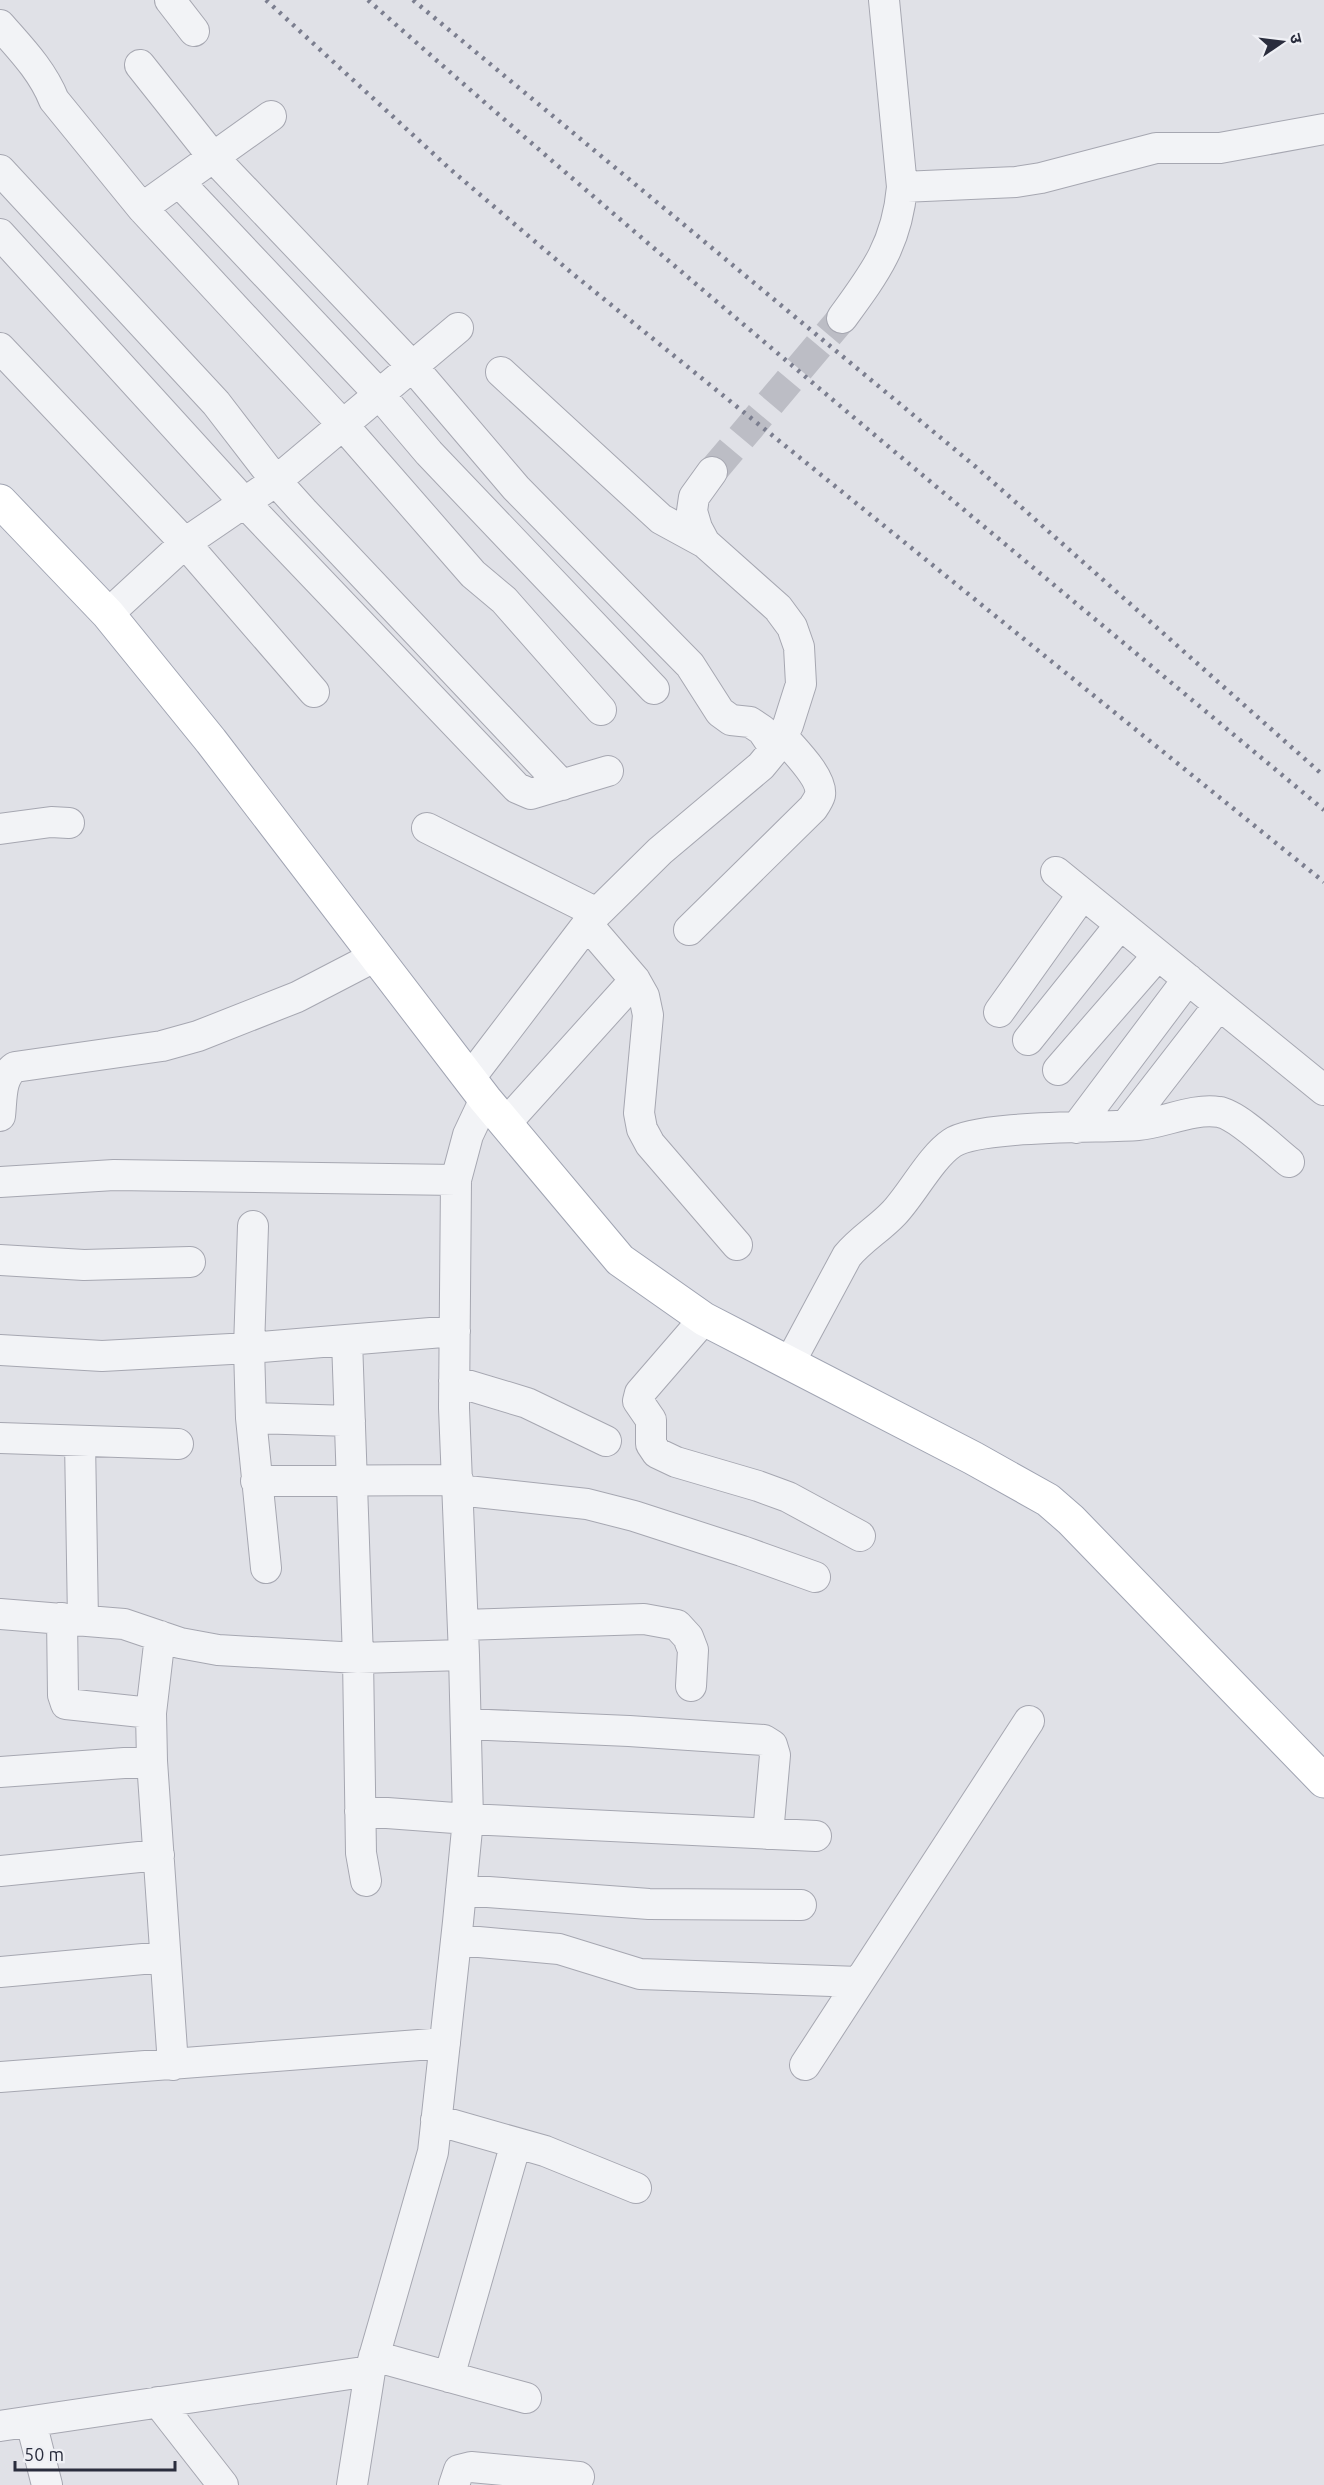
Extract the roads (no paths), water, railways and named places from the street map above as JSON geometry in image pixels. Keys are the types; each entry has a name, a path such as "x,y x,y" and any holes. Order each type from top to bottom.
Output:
{"main road":[{"path":"0,501 108,614 211,741 477,1088 620,1260 704,1320 973,1458 1048,1500 1071,1520 1324,1781"}],"street":[{"path":"170,0 194,31"},
{"path":"842,318 879,267 900,212 902,187 884,0"},
{"path":"0,25 36,67 54,99 142,208 344,425 473,574 504,600 601,710"},
{"path":"140,65 213,157 412,366 516,488 690,665 720,712 731,720 750,722 762,730 782,736 813,773 820,795 813,808 689,930"},
{"path":"142,208 271,116"},
{"path":"902,187 1016,182 1041,178 1156,148 1238,145 1324,129"},
{"path":"0,170 216,403 276,481 562,786"},
{"path":"179,182 379,394 429,453 654,690"},
{"path":"0,234 244,502 518,788 531,794 608,771"},
{"path":"108,614 185,543 276,481 458,328"},
{"path":"0,348 185,543 314,692"},
{"path":"352,2485 372,2363 433,2152 468,1819 465,1655 454,1381 456,1180 468,1136 477,1088 592,918 660,851 760,766 782,736 801,684 799,647 792,627 778,608 705,543 662,519 501,372"},
{"path":"705,543 692,511 694,497 712,472"},
{"path":"0,830 51,822 69,823"},
{"path":"428,828 592,918 645,996 648,1015 639,1113 642,1129 650,1144 737,1245"},
{"path":"1056,872 1324,1090"},
{"path":"999,1012 1083,894"},
{"path":"1028,1040 1120,925"},
{"path":"1058,1070 1158,955"},
{"path":"0,1116 2,1082 7,1072 15,1067 162,1046 198,1036 297,997 376,956"},
{"path":"1076,1128 1188,979"},
{"path":"506,1123 635,980"},
{"path":"1126,1125 1219,1005"},
{"path":"789,1364 838,1271 857,1244 886,1221 951,1143 962,1138 990,1133 1139,1125 1197,1113 1220,1112 1233,1117 1289,1162"},
{"path":"0,1182 114,1175 456,1180"},
{"path":"253,1226 249,1348 251,1418 266,1569"},
{"path":"0,1260 84,1265 190,1262"},
{"path":"704,1320 640,1393 638,1401 651,1419 651,1444 657,1453 676,1462 788,1497 860,1536"},
{"path":"0,1350 102,1356 249,1348 455,1330"},
{"path":"347,1340 358,1658 361,1853 366,1881"},
{"path":"454,1381 527,1403 606,1441"},
{"path":"251,1418 350,1421"},
{"path":"0,1438 178,1444"},
{"path":"80,1441 73,1619 63,1695 66,1704 151,1713"},
{"path":"256,1481 352,1480 458,1485 587,1504 634,1516 815,1577"},
{"path":"0,1614 124,1624 180,1643 218,1650 358,1658 465,1655"},
{"path":"463,1625 644,1619 677,1625 688,1637 693,1650 691,1686"},
{"path":"160,1636 151,1713 152,1761 173,2065"},
{"path":"805,2065 1029,1721"},
{"path":"466,1724 764,1740 772,1745 775,1755 768,1834"},
{"path":"0,1772 152,1761"},
{"path":"360,1810 468,1819 816,1836"},
{"path":"0,1871 159,1855"},
{"path":"461,1890 649,1904 801,1905"},
{"path":"456,1940 559,1948 640,1974 859,1982"},
{"path":"0,1972 165,1957"},
{"path":"0,2077 445,2043"},
{"path":"436,2120 564,2157 636,2187"},
{"path":"449,2377 516,2142"},
{"path":"0,2426 158,2402 372,2363 449,2377 526,2398"},
{"path":"158,2402 223,2485"},
{"path":"31,2422 47,2485"},
{"path":"454,2485 459,2470 471,2467 579,2477"}],"tunnel":[{"path":"712,472 842,318"}],"railway":[{"path":"266,0 450,169 573,274 1324,882"},
{"path":"368,0 723,307 1324,810"},
{"path":"413,0 976,467 1324,776"}]}
